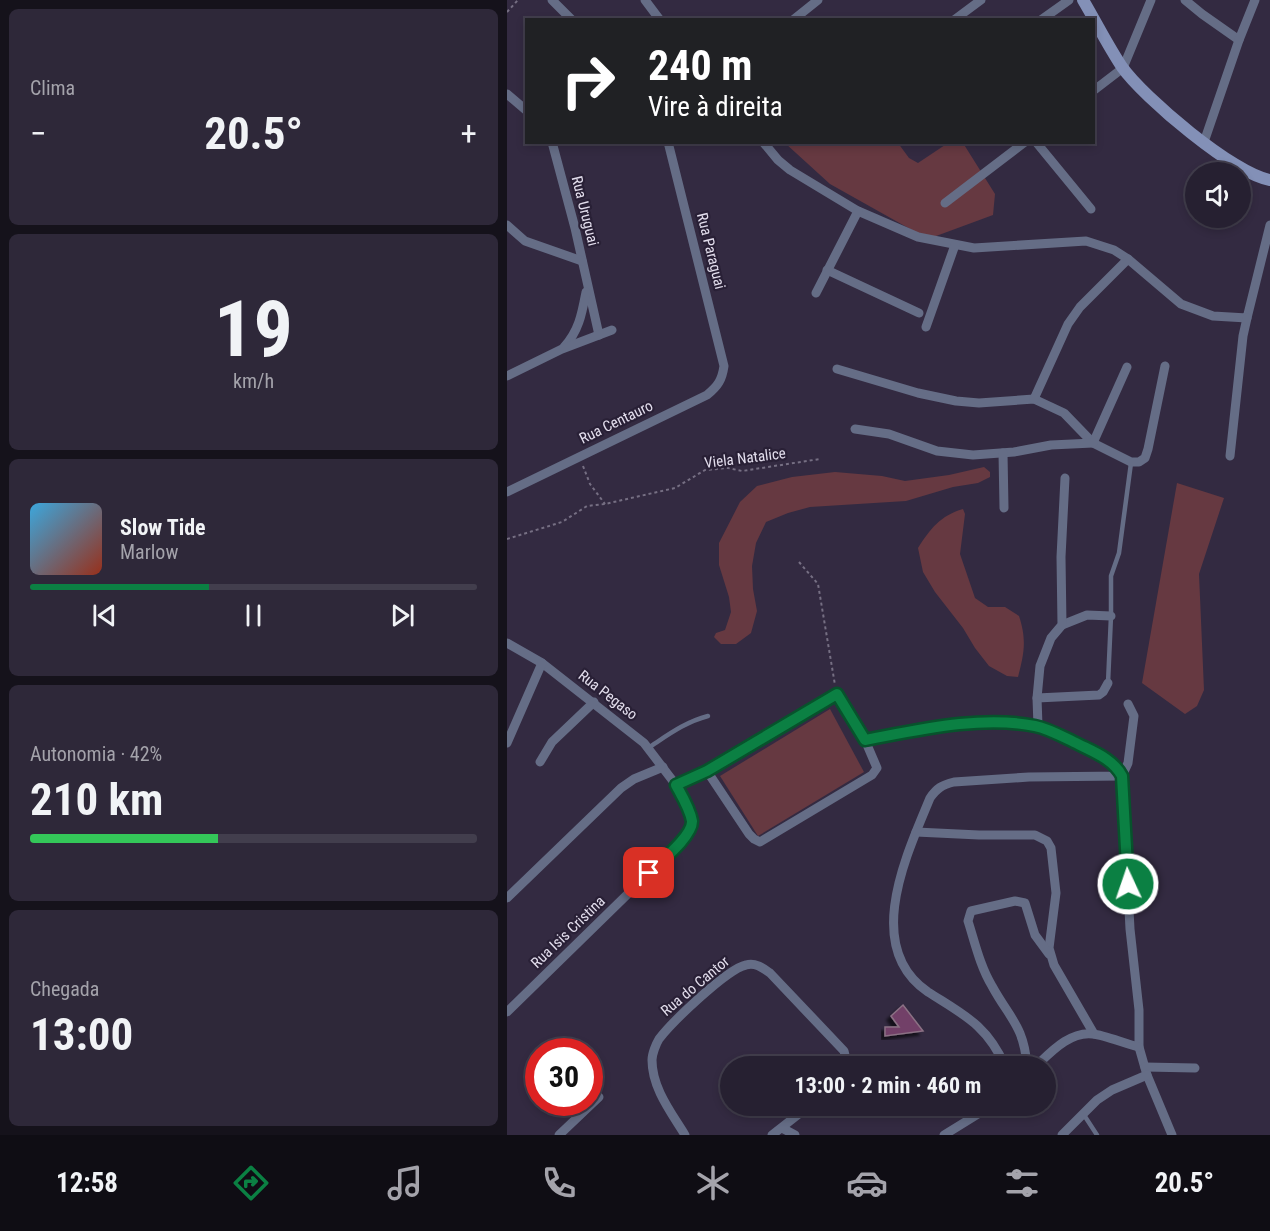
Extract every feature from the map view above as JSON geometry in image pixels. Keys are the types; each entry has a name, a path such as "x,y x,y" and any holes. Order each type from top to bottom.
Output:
{"main road":[{"path":"1083,0 1094,18"},
{"path":"1095,20 1123,68 1172,118 1234,164 1270,180"}],"street":[{"path":"552,0 570,18"},
{"path":"645,0 658,18"},
{"path":"796,18 818,0"},
{"path":"957,18 981,0"},
{"path":"1044,18 1069,0"},
{"path":"1095,89 1123,68 1151,0"},
{"path":"1185,0 1239,40"},
{"path":"1205,142 1239,40 1255,0"},
{"path":"507,94 525,109"},
{"name":"Rua Uruguai","path":"553,144 575,228 599,335"},
{"name":"Rua Paraguai","path":"668,144 724,366"},
{"path":"765,144 778,160 791,170 858,211 918,237 974,248 1086,241 1114,250 1128,259 1181,304 1213,316 1247,318"},
{"path":"945,203 1022,144"},
{"path":"1038,144 1091,209"},
{"path":"816,293 858,211"},
{"path":"507,225 525,241"},
{"path":"1230,456 1243,336 1270,225"},
{"path":"507,233 582,261"},
{"path":"926,327 955,245"},
{"path":"1034,399 1068,324 1080,307 1128,259"},
{"path":"827,270 919,313"},
{"name":"Rua Uruguai","path":"562,349 573,337 577,328 587,286"},
{"path":"507,376 562,349 612,330"},
{"name":"Rua Centauro","path":"507,492 707,395 722,380 724,366"},
{"path":"837,369 918,393 957,401 979,403 1034,399 1064,413 1093,443 1131,462 1139,462 1145,458 1148,449 1165,366"},
{"path":"1093,443 1127,367"},
{"path":"855,429 889,434 936,452 973,455 1003,453 1051,445 1093,443"},
{"path":"1003,453 1004,508"},
{"path":"1062,625 1061,557 1065,478"},
{"path":"1038,726 1038,678 1051,638 1062,625 1087,615 1111,616"},
{"name":"Rua Pegaso","path":"507,643 542,663 594,702 648,748 676,785"},
{"path":"507,743 542,663"},
{"path":"1037,698 1099,694 1103,692 1108,683"},
{"path":"676,785 707,771 837,694 865,740 877,768 872,775 760,842 754,840 749,834 707,771"},
{"path":"540,762 552,742 594,702"},
{"path":"1128,704 1134,716 1128,763 1122,776 1130,928 1139,1010 1139,1047 1146,1071 1172,1135"},
{"path":"865,740 937,728 989,723 1038,726 1106,759 1122,776"},
{"path":"507,898 621,788 634,779 663,767"},
{"path":"1001,1056 985,1032 970,1018 917,982 899,955 893,918 894,898 930,798 944,784 954,782 1029,777 1122,776"},
{"name":"Rua Isis Cristina","path":"507,1012 686,836 692,823 689,810 676,785"},
{"path":"916,832 1035,835 1047,841 1051,848 1056,893 1050,955"},
{"path":"1026,1056 1020,1030 981,965 968,921 971,911 1015,901 1025,903 1035,935 1050,955 1094,1034"},
{"name":"Rua do Cantor","path":"685,1135 661,1095 653,1073 652,1058 658,1041 673,1023 732,970 746,964 757,964 771,973 844,1051 845,1056"},
{"path":"1048,1056 1072,1037 1094,1034 1139,1047"},
{"path":"1062,1135 1097,1100 1146,1071 1195,1068"},
{"path":"559,1135 580,1116"},
{"path":"772,1135 797,1116"},
{"path":"944,1135 976,1116"},
{"path":"782,1128 795,1135"}],"lane":[{"path":"1108,683 1111,576 1119,553 1131,462"},
{"path":"648,748 680,726 708,716"},
{"path":"1084,1115 1097,1135"}],"path":[{"path":"507,12 517,0"},
{"path":"580,456 590,484 605,504"},
{"name":"Viela Natalice","path":"507,539 563,522 587,506 675,488 705,470 728,468 742,471 820,459"},
{"path":"799,562 817,584 837,694"}],"shaded area":[{"path":"786,144 899,144 909,158 918,163 946,144 964,144 995,194 993,215 928,239 830,184"},
{"path":"984,467 990,472 990,477 978,483 953,487 906,501 810,507 766,522 756,543 752,566 757,611 751,633 736,644 721,644 714,637 716,633 725,630 731,612 719,565 719,543 740,502 757,486 792,477 835,472 882,476 905,481"},
{"path":"1177,483 1224,498 1199,574 1204,690 1197,706 1185,714 1142,683"},
{"path":"963,509 965,514 960,554 975,598 988,607 1005,607 1019,616 1024,647 1018,677 1007,676 989,666 923,572 918,548 937,524 948,515"},
{"path":"830,709 864,772 758,836 720,776"}],"building":[{"path":"903,1005 923,1031 885,1036 885,1027 899,1027 891,1016"}],"route":[{"path":"649,873 690,830 692,823 689,810 676,785 707,771 837,694 865,740 937,728 1014,723 1038,726 1106,759 1122,776 1128,884"}]}
